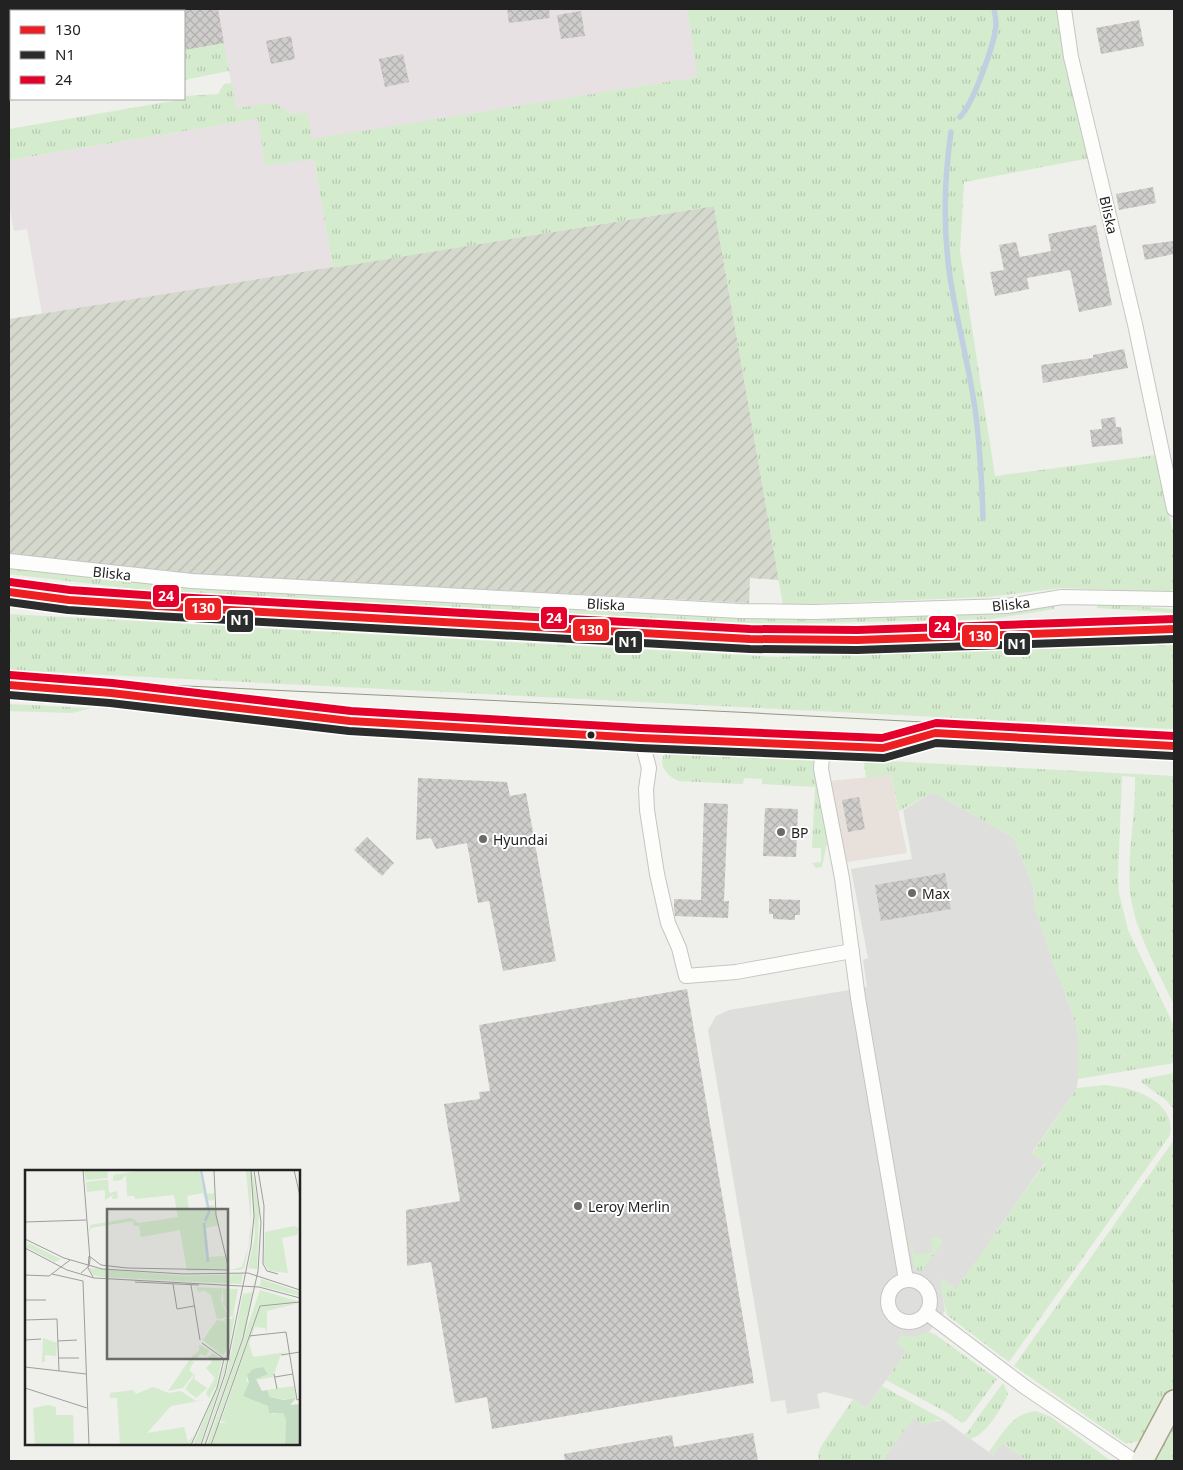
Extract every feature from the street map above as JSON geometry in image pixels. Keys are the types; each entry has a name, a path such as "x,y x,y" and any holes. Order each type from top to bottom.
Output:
{"main road":[{"path":"9,592 70,600 140,605 750,639 857,640 1174,629"},
{"path":"9,685 111,692 1174,746"},
{"path":"1142,1461 1174,1401"}],"street":[{"name":"Bliska","path":"1064,9 1070,57 1135,324 1174,509"},
{"name":"Bliska","path":"9,561 192,581 740,610 814,612 1007,606 1062,597 1174,599"},
{"path":"111,692 350,721 641,738 883,748 935,733"},
{"path":"641,738 649,768 646,789 649,834 668,923 686,976 736,972 852,951"},
{"path":"823,745 820,768 842,878 852,951 906,1280"},
{"path":"906,1280 918,1282 927,1290 930,1301 927,1313 917,1321 911,1322 898,1319 890,1310 889,1297 891,1291 895,1286 906,1280"},
{"path":"927,1313 1025,1386 1134,1461"}],"shaded area":[{"path":"9,9 687,9 699,77 312,140 292,114 275,103 236,109 226,54 185,62 185,10 10,10 9,95"},
{"path":"258,119 314,159 333,268 42,314 27,229 14,231 9,205 9,160"},
{"path":"714,206 779,580 750,578 749,603 207,575 9,554 9,319"},
{"path":"891,775 907,853 847,862 829,781"},
{"path":"933,792 1014,838 1033,886 1036,911 1073,1014 1079,1038 1080,1059 1077,1088 1032,1153 1045,1162 956,1290 942,1279 941,1286 945,1311 929,1332 919,1336 901,1336 907,1351 866,1408 853,1399 824,1392 817,1394 820,1408 787,1414 785,1400 771,1402 708,1030 716,1016 729,1010 867,987 863,960 868,958 851,869 912,859 903,810"},
{"path":"913,1418 929,1422 944,1420 993,1455 1002,1443 1028,1461 882,1461"}],"green space":[{"path":"687,9 1057,9 1060,33 1090,158 964,182 960,251 995,476 1156,455 1174,536 1174,588 1169,592 1061,588 988,597 783,605 714,206 333,268 314,159 265,166 258,119 9,160 9,129 185,100 186,96 218,94 224,84 232,83 236,108 275,103 292,114 307,112 312,139 698,77"},
{"path":"224,43 229,71 185,80 185,50"},
{"path":"9,567 179,587 715,617 819,619 990,614 1054,606 1054,609 992,619 767,624 143,590 9,574"},
{"path":"1098,604 1174,609 1174,613 1097,608"},
{"path":"9,614 776,657 1174,645 1174,729 9,670"},
{"path":"9,704 91,708 72,713 9,711"},
{"path":"667,750 815,757 827,843 822,867 816,868 812,863 821,862 821,848 812,848 815,787 762,784 762,779 744,778 743,784 679,781 670,776 664,768 662,760"},
{"path":"867,760 1174,776 1174,1005 1141,935 1132,906 1129,877 1135,777 1122,776 1118,876 1119,893 1128,930 1174,1026 1174,1063 1078,1079 1079,1038 1073,1014 1036,911 1033,886 1014,838 933,792 899,811 891,775 866,778 864,763"},
{"path":"1174,1073 1174,1110 1167,1101 1141,1082 1143,1079"},
{"path":"1104,1085 1139,1092 1159,1104 1166,1113 1170,1123 1170,1135 1009,1362 947,1315 940,1286 942,1279 956,1289 1045,1163 1032,1154 1077,1088"},
{"path":"1174,1140 1174,1389 1162,1416 1151,1432 1135,1442 1125,1443 1014,1366"},
{"path":"939,1237 942,1239 942,1243 922,1271 914,1270 910,1243 912,1241 914,1255 933,1252 931,1238"},
{"path":"929,1332 936,1335 997,1379 966,1421 962,1423 948,1413 886,1380 907,1351 896,1344 901,1336 918,1336"},
{"path":"1003,1383 1008,1394 1002,1406 988,1426 971,1439 965,1435"},
{"path":"882,1386 944,1420 936,1420 925,1426 913,1418 882,1461 819,1461 818,1453 822,1445 853,1399 866,1408"},
{"path":"1036,1411 1051,1417 1111,1461 1028,1461 1002,1443 993,1455 989,1452 1014,1420"},
{"path":"1174,1417 1174,1461 1153,1461"}],"building":[{"path":"218,9 224,43 185,50 184,10"},
{"path":"507,9 549,9 550,18 509,23"},
{"path":"581,11 585,36 561,39 557,15"},
{"path":"1139,20 1144,46 1101,54 1096,28"},
{"path":"291,36 295,59 271,64 266,41"},
{"path":"403,54 409,82 385,87 379,59"},
{"path":"1153,187 1156,203 1119,210 1116,194"},
{"path":"1096,225 1112,305 1079,312 1070,270 1027,278 1029,289 995,296 990,272 1004,270 999,245 1016,242 1020,257 1051,251 1048,234"},
{"path":"1174,241 1174,254 1145,260 1142,245"},
{"path":"1124,349 1128,368 1043,383 1041,365 1093,358 1093,355"},
{"path":"1115,417 1116,427 1121,427 1123,444 1092,447 1090,430 1102,429 1101,419"},
{"name":"Hyundai","path":"418,778 507,782 510,796 526,793 556,961 503,971 489,901 478,903 467,843 436,849 431,838 416,840"},
{"path":"859,797 865,829 848,832 842,800"},
{"path":"704,803 728,804 724,901 729,901 728,918 675,916 674,899 701,900"},
{"name":"BP","path":"765,808 798,809 796,857 763,856"},
{"path":"367,837 394,863 382,876 354,850"},
{"name":"Max","path":"945,873 951,909 881,921 875,885"},
{"path":"769,899 800,900 800,915 795,915 795,920 773,919 773,914 769,914"},
{"name":"Leroy Merlin","path":"687,989 754,1383 492,1429 487,1397 455,1403 431,1262 407,1266 406,1210 460,1201 444,1104 480,1099 479,1092 490,1091 479,1025"},
{"path":"753,1433 758,1461 565,1461 564,1454 672,1435 674,1447"}],"waterway":[{"path":"960,117 971,100 988,59 995,34 994,9"},
{"path":"951,132 946,186 946,241 953,294 976,416 983,518"}],"transit line":[{"name":"24","path":"10,582 70,590 158,596 750,629 857,630 1174,619"},
{"name":"130","path":"9,592 69,600 157,606 750,639 857,640 1174,629"},
{"name":"N1","path":"9,602 68,610 156,616 750,649 857,650 1174,639"},
{"name":"24","path":"10,675 112,683 351,711 641,728 882,738 936,723 1174,736"},
{"name":"130","path":"9,685 111,693 350,721 641,738 883,748 935,733 1174,746"},
{"name":"N1","path":"9,695 110,703 349,731 640,748 884,758 936,743 1173,756"}],"place":[{"name":"BP","path":"781,832"},
{"name":"Hyundai","path":"483,839"},
{"name":"Max","path":"912,893"},
{"name":"Leroy Merlin","path":"578,1206"}]}
